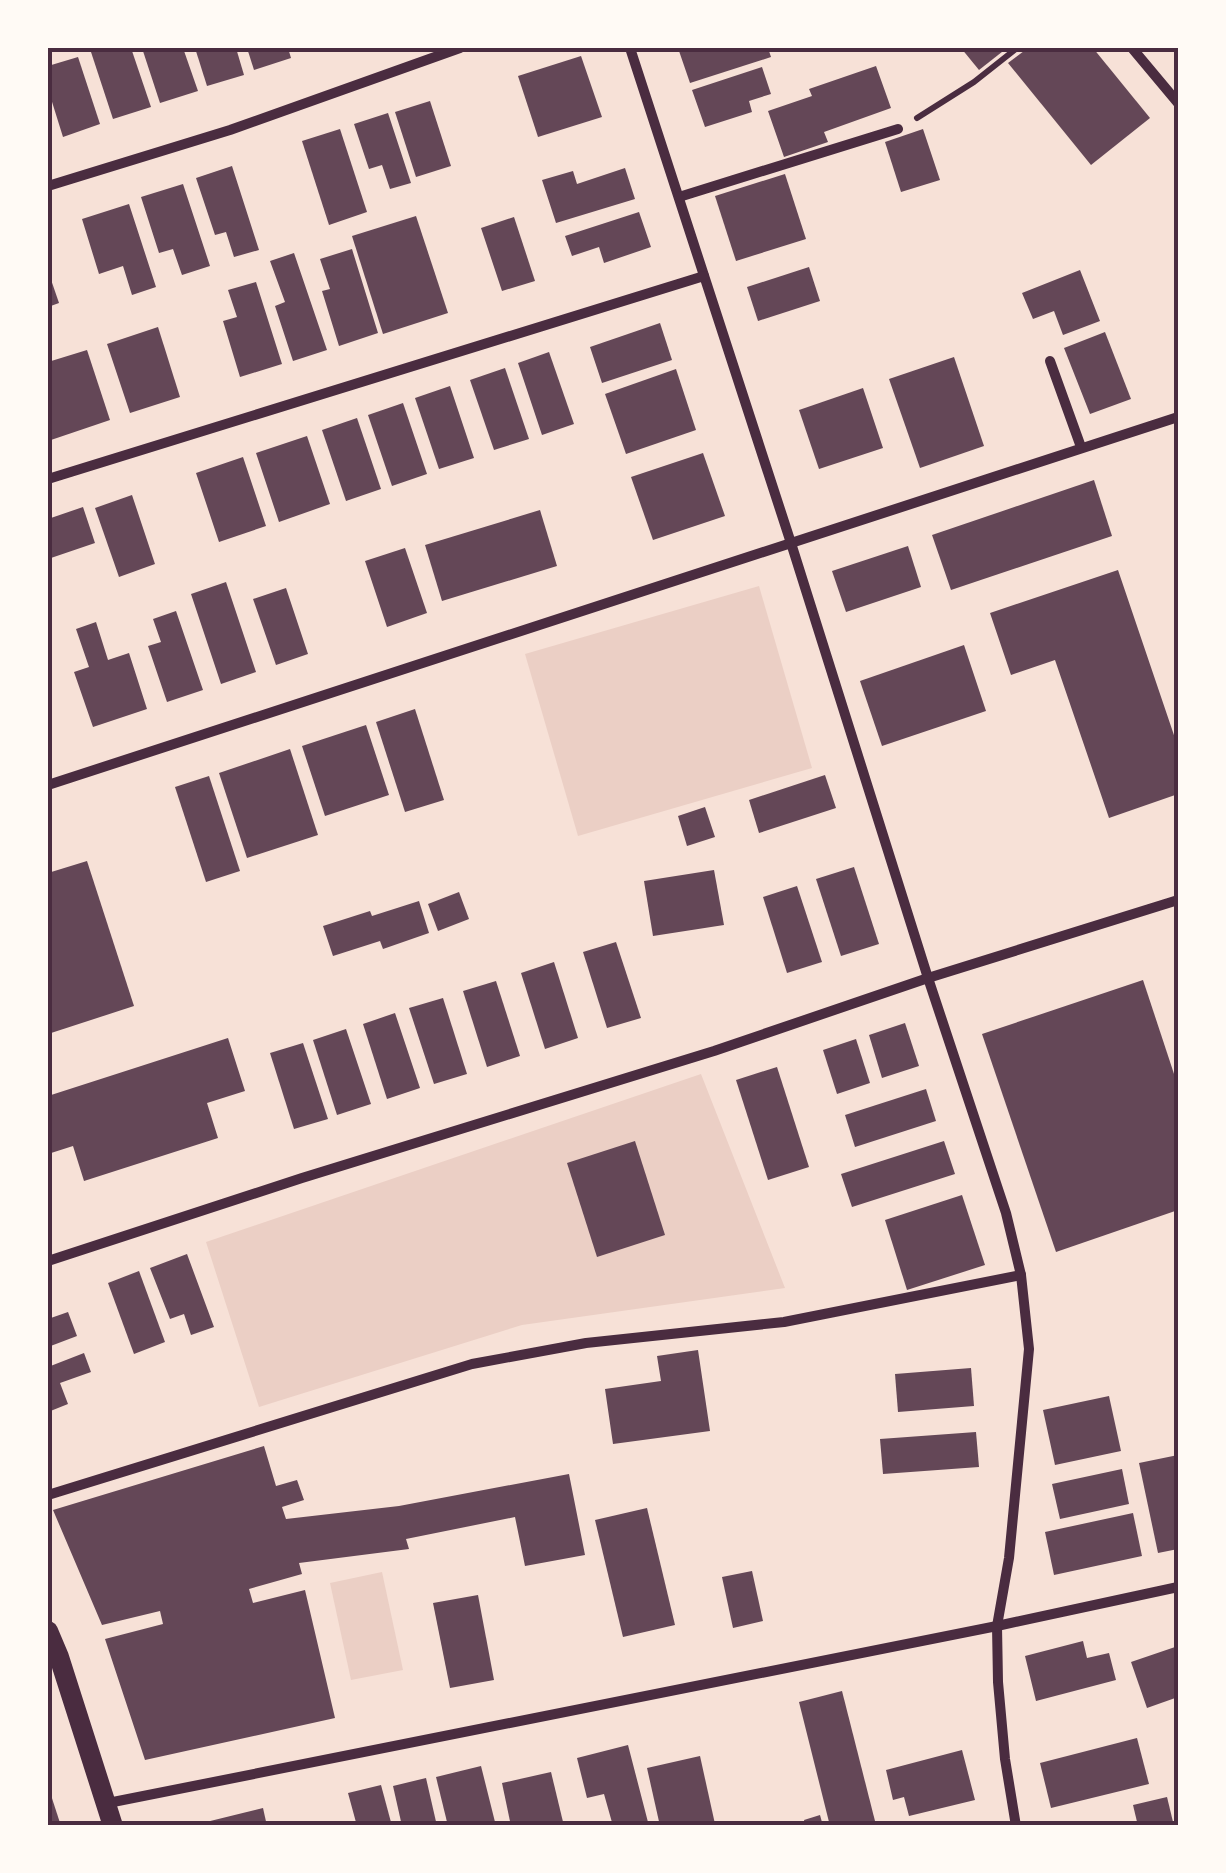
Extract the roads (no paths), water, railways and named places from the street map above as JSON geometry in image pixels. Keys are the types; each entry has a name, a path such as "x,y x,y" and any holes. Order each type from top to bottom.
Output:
{"main road":[{"path":"48,1631 113,1826"}],"street":[{"path":"48,186 230,130 460,48"},
{"path":"630,48 1006,1214 1020,1275 1029,1349 1009,1558 997,1626 1005,1759 1016,1826"},
{"path":"1132,48 1178,103"},
{"path":"679,197 898,129"},
{"path":"48,479 704,276"},
{"path":"1050,361 1081,448"},
{"path":"48,785 1178,417"},
{"path":"48,1261 1178,900"},
{"path":"48,1495 472,1364 586,1342 784,1322 1020,1275"},
{"path":"108,1804 997,1626 1178,1586"}]}
